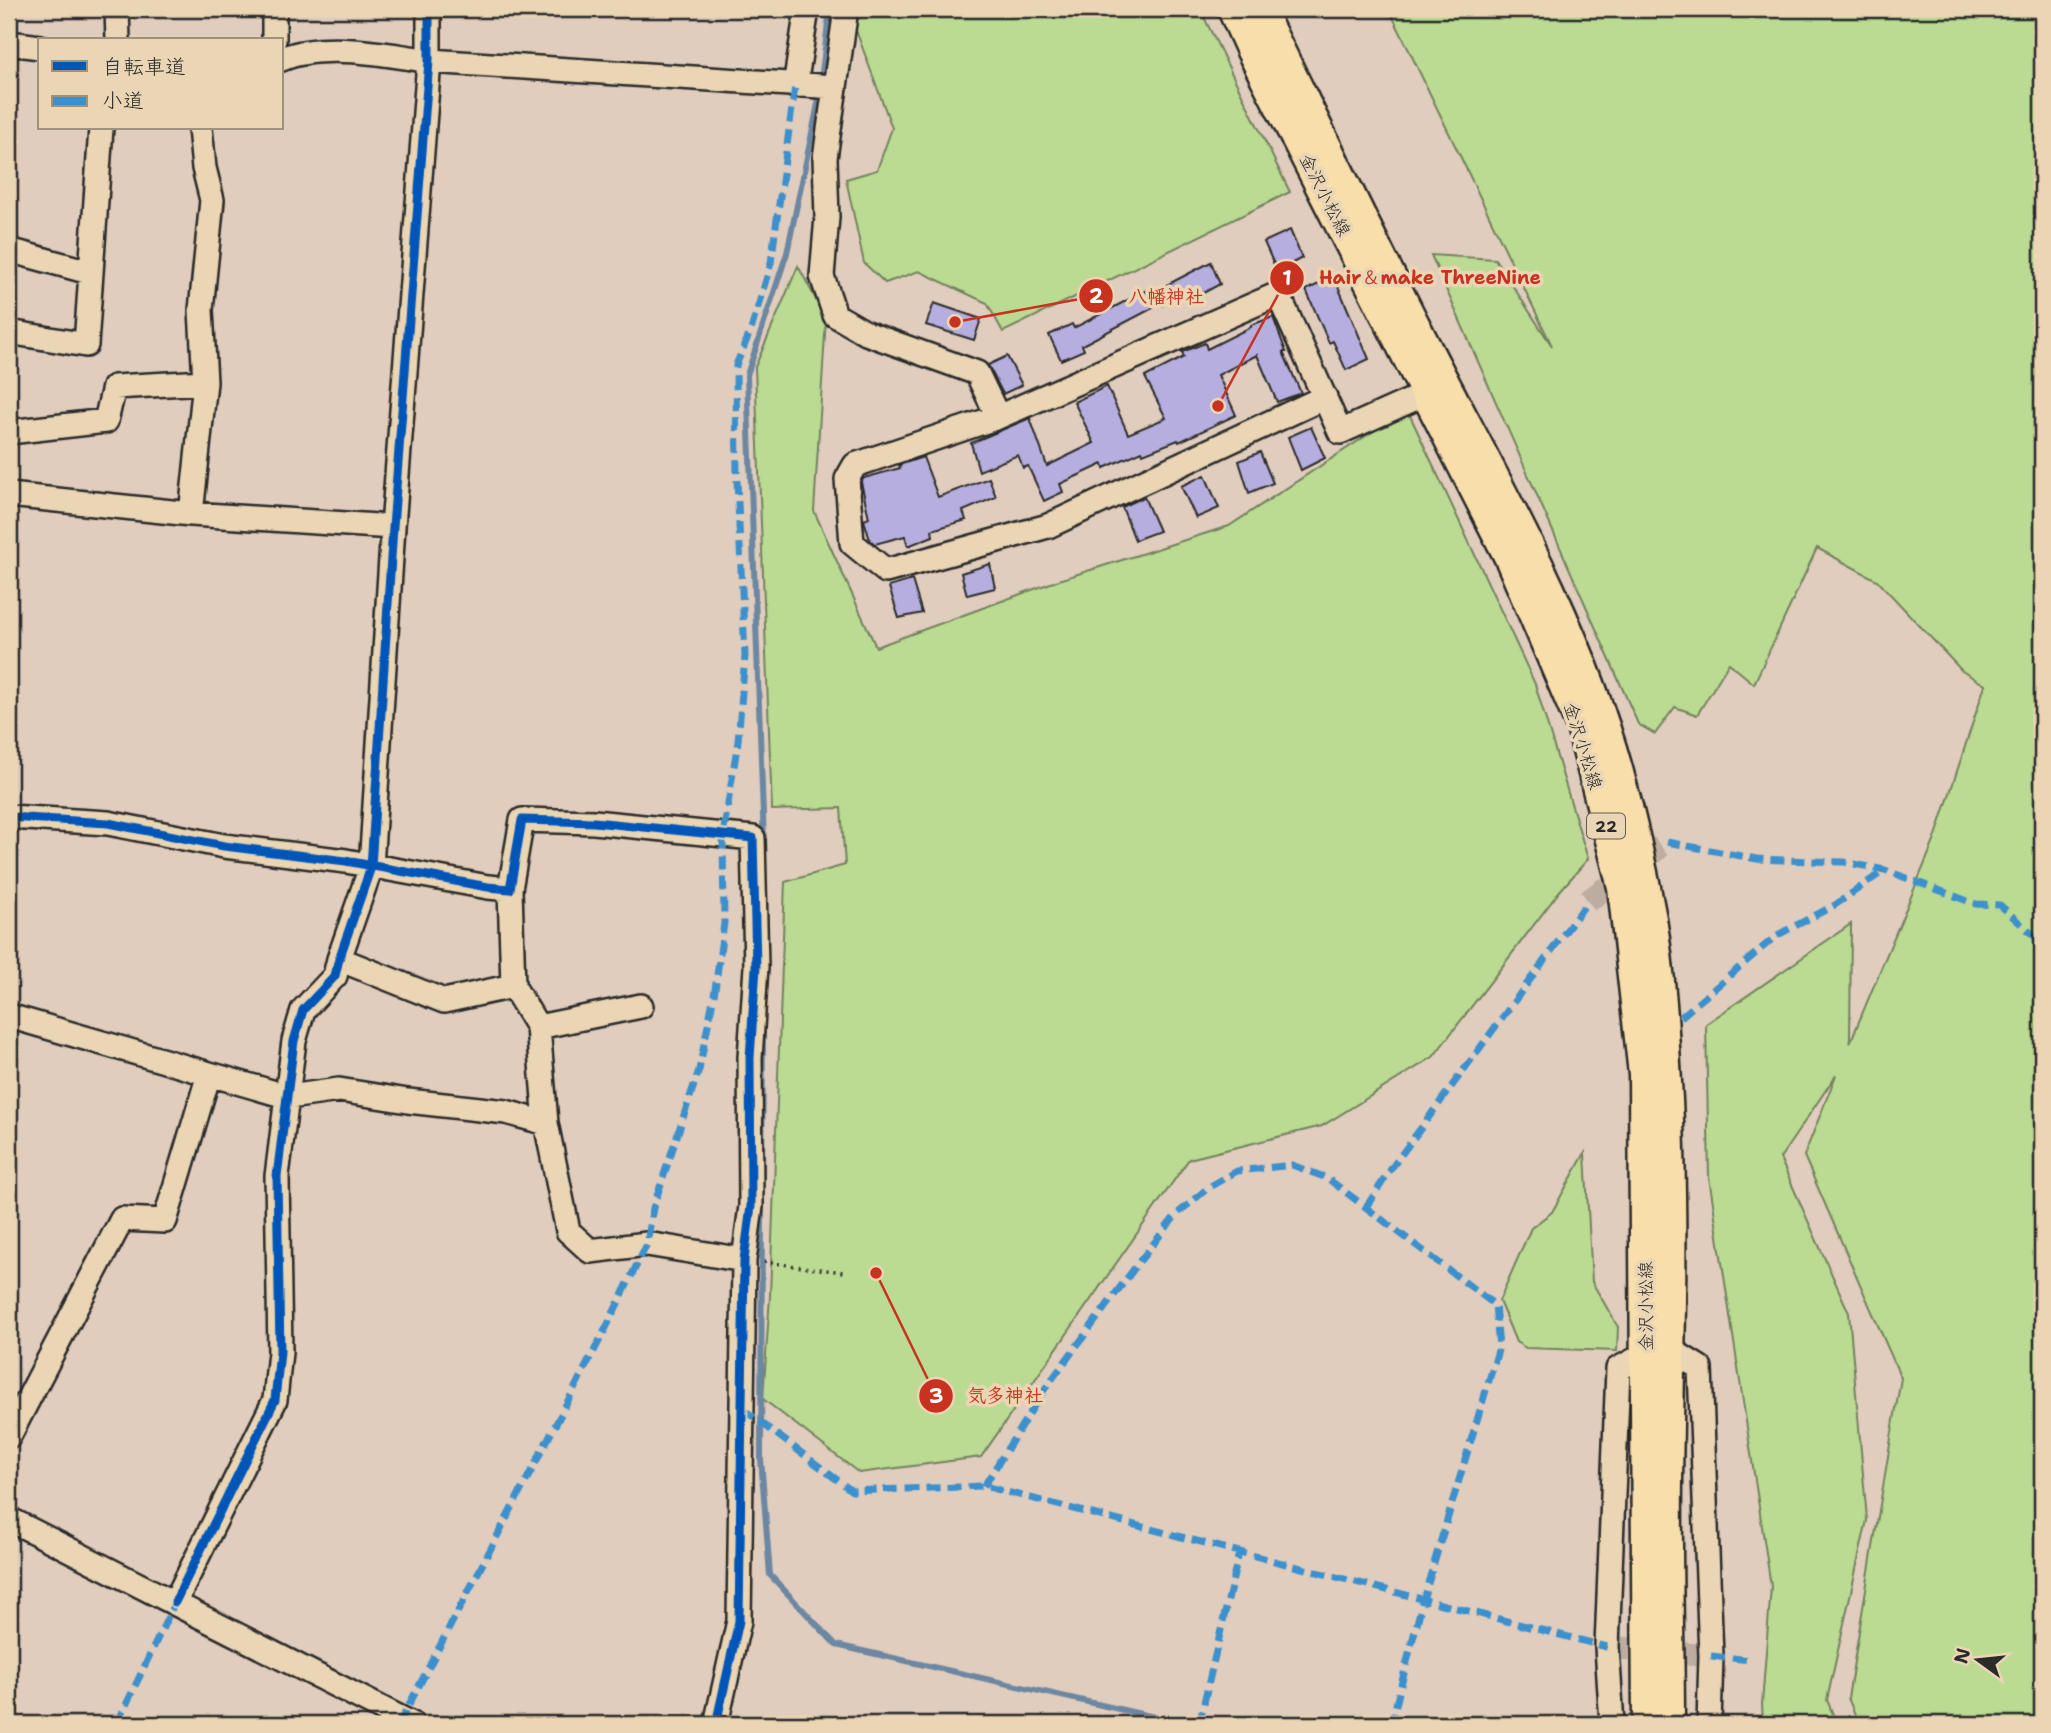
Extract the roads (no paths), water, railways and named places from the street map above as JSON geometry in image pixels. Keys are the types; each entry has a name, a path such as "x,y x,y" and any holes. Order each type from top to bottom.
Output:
{"main road":[{"name":"金沢小松線","path":"1232,9 1509,558 1581,727 1622,887 1643,1074 1668,1486 1670,1724"},
{"name":"金沢小松線","path":"1260,9 1289,73 1514,513 1557,605 1592,686 1618,767 1636,839 1652,922 1663,1020 1671,1160 1659,1352 1647,1724"}],"street":[{"path":"117,9 118,38"},
{"path":"274,9 274,38"},
{"path":"175,1602 275,1400 280,1352 277,1176 294,1041 303,1010 335,976 371,867 393,527 429,61 429,9"},
{"path":"807,9 825,159 827,217 822,276 835,315 866,333 977,373 998,417"},
{"path":"818,87 846,9"},
{"path":"9,43 38,47"},
{"path":"284,58 295,53 373,51 429,61 818,87"},
{"path":"9,332 86,345 101,130"},
{"path":"191,514 205,382 201,310 212,200 204,167 200,130"},
{"path":"9,250 89,272"},
{"path":"1325,397 1048,526 886,571 852,543 847,479 856,465 998,417 1278,294 1325,397 1340,432 1424,394"},
{"path":"9,432 106,421 114,387 205,382"},
{"path":"9,495 191,514 393,527"},
{"path":"9,817 108,823 224,846 346,861 510,889"},
{"path":"716,1724 739,1621 744,1260 751,1206 750,1058 756,967 753,838 594,822 522,820 510,889 513,986 538,1027 546,1123 568,1231 590,1251 647,1244 744,1260"},
{"path":"339,959 443,1001 513,986"},
{"path":"538,1027 641,1006"},
{"path":"9,1016 289,1097 339,1090 506,1112 546,1123"},
{"path":"9,1436 122,1219 164,1221 209,1074"},
{"path":"1612,1724 1607,1647 1618,1369 1659,1352 1700,1368 1711,1656 1709,1724"},
{"path":"9,1519 412,1724"}],"waterway":[{"path":"764,843 747,375 787,253 818,104 830,9"},
{"path":"762,1179 763,1029"},
{"path":"762,1204 761,1459 770,1575 836,1645 1185,1724"}],"tunnel":[{"path":"1588,901 1667,842"},
{"path":"1607,1647 1711,1656"}],"place":[{"name":"八幡神社","path":"955,322"},
{"name":"Hair＆make ThreeNine","path":"1218,406"},
{"name":"気多神社","path":"876,1273"}]}
